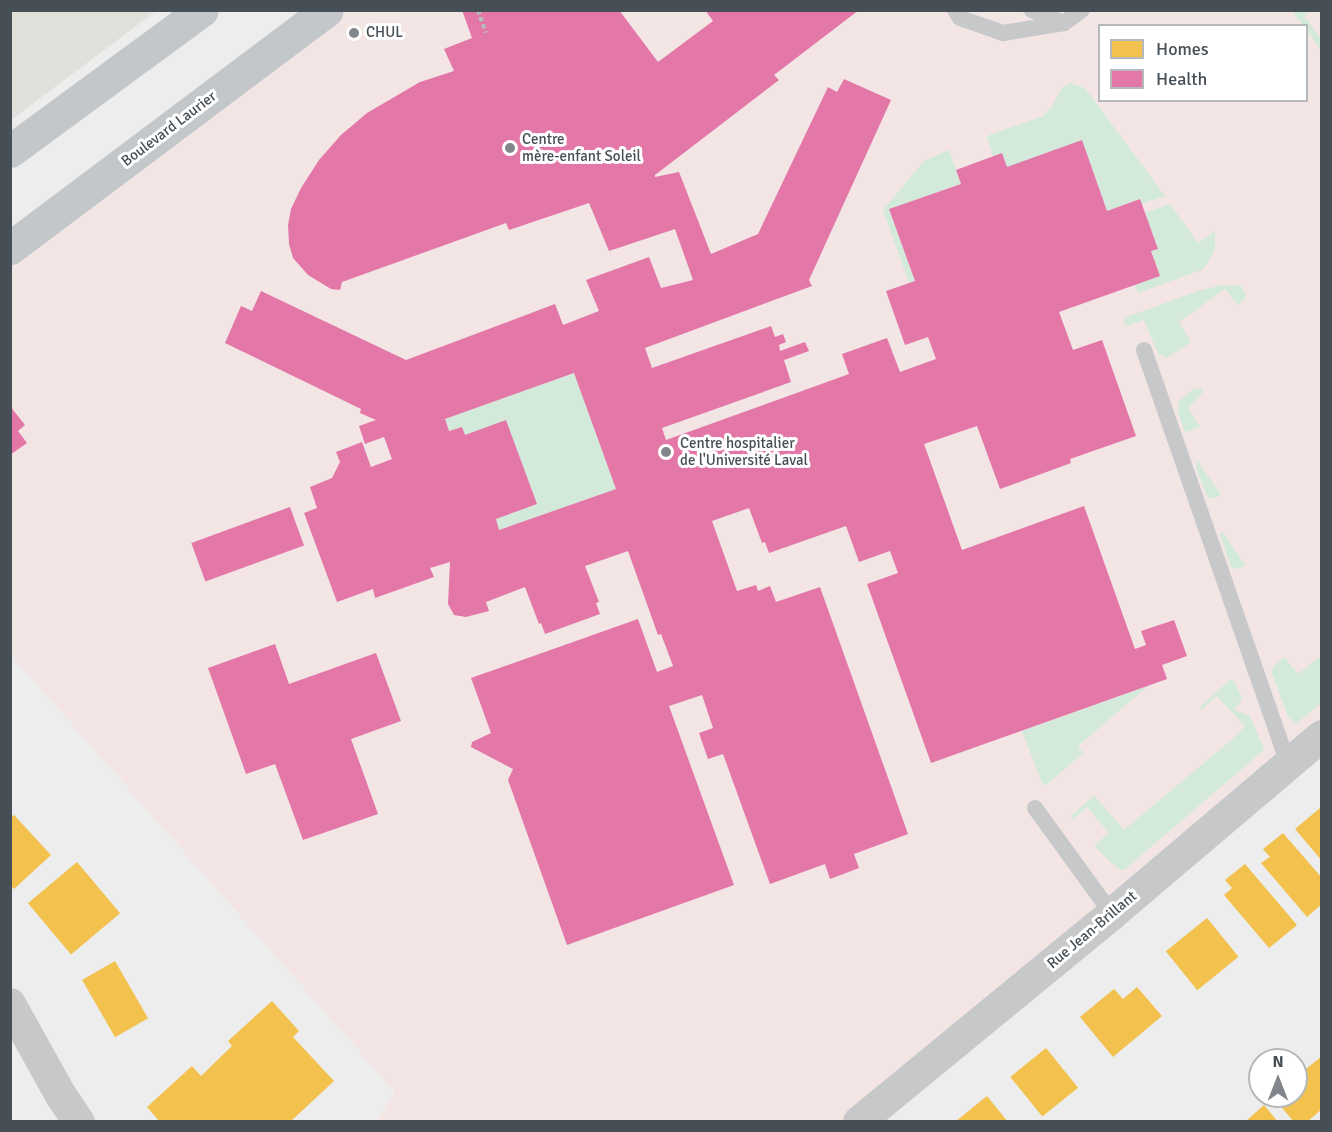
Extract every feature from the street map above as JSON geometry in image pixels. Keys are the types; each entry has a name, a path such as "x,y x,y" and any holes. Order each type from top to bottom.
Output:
{"main road":[{"path":"10,151 202,10"},
{"name":"Boulevard Laurier","path":"10,248 327,10"}],"street":[{"name":"Rue Jean-Brillant","path":"859,1122 1112,914 1322,736"},
{"path":"10,1004 60,1094 79,1122"}],"lane":[{"path":"955,10 960,18 1003,33 1064,23 1082,10"},
{"path":"1031,10 1064,23"},
{"path":"1144,350 1288,764"},
{"path":"1035,808 1112,914"}],"path":[{"path":"478,10 486,33"}],"shaded area":[{"path":"11,10 156,10 156,11 11,120"},
{"name":"Centre hospitalier de l'Université Laval","path":"328,11 1321,11 1321,736 859,1121 377,1121 395,1092 11,655 10,249"}],"green space":[{"path":"1292,11 1309,11 1304,16 1321,39 1321,50 1308,31 1308,24 1302,24"},
{"path":"1070,83 1085,88 1165,196 1141,204 1139,199 1107,211 1082,141 1007,167 1002,153 993,156 987,136 1044,116 1062,88"},
{"path":"949,150 961,184 889,209 915,281 909,283 883,210 924,161"},
{"path":"1170,204 1198,243 1215,231 1215,249 1204,269 1138,293 1135,285 1160,276 1151,251 1157,249 1145,213"},
{"path":"1223,285 1241,286 1245,292 1245,298 1238,305 1225,289 1179,322 1191,342 1167,358 1158,354 1144,320 1125,326 1124,318 1201,290"},
{"path":"574,373 616,489 499,530 496,519 537,504 506,421 465,435 462,427 449,431 445,419"},
{"path":"1195,388 1202,389 1203,392 1188,408 1200,427 1185,432 1178,413 1178,402"},
{"path":"1197,460 1221,495 1208,498 1196,467"},
{"path":"1222,531 1246,566 1237,569 1231,567 1220,535"},
{"path":"1321,656 1321,703 1296,724 1288,717 1272,673 1273,667 1284,657 1298,674"},
{"path":"1230,680 1234,681 1242,699 1234,710 1250,716 1264,750 1124,870 1117,868 1094,846 1109,833 1087,807 1072,820 1071,816 1094,795 1124,830 1230,741 1245,726 1217,696 1201,710 1200,707"},
{"path":"1148,686 1078,746 1083,753 1046,785 1043,785 1022,731"}],"building: Homes":[{"path":"1320,808 1322,809 1322,861 1295,829"},
{"path":"14,815 51,855 14,889 10,884 10,818"},
{"path":"1283,833 1322,878 1322,904 1307,917 1261,863 1270,857 1263,849"},
{"path":"77,862 120,913 71,954 28,903"},
{"path":"1245,864 1297,925 1269,948 1224,895 1232,888 1225,880"},
{"path":"1207,918 1238,957 1197,990 1166,951"},
{"path":"115,961 148,1018 115,1037 82,980"},
{"path":"1137,987 1162,1016 1113,1057 1080,1017 1114,989 1123,999"},
{"path":"272,1001 299,1031 293,1037 334,1081 290,1122 160,1122 147,1107 192,1066 201,1076 232,1046 228,1041"},
{"path":"1046,1048 1078,1088 1042,1117 1010,1077"},
{"path":"1322,1056 1322,1109 1307,1122 1294,1122 1282,1108 1308,1108 1308,1067"},
{"path":"987,1096 1008,1122 955,1122"},
{"path":"1261,1108 1266,1108 1278,1122 1245,1122"}],"building: Health":[{"path":"462,10 619,10 658,62 713,21 705,10 859,10 774,75 779,80 655,175 655,177 679,172 711,254 758,234 828,87 837,92 844,79 891,100 809,280 812,286 645,348 652,368 771,326 775,337 783,334 786,342 779,345 780,351 805,342 809,351 784,360 791,382 662,428 666,440 849,374 842,354 887,338 900,372 936,359 928,337 905,345 886,291 915,281 889,209 961,184 956,170 1002,153 1007,167 1082,140 1107,211 1140,199 1158,249 1151,251 1160,276 1059,312 1073,350 1102,340 1136,436 1070,459 1071,463 1000,489 977,426 924,444 962,550 1084,506 1135,649 1146,645 1141,631 1174,620 1187,656 1162,665 1167,679 931,763 867,584 898,573 890,551 859,562 846,526 769,553 765,542 762,543 749,508 712,521 737,591 756,585 758,591 770,586 776,602 820,587 908,834 854,854 859,868 830,879 825,864 770,884 723,754 708,759 699,733 713,728 702,695 669,706 734,885 567,945 508,780 513,769 471,747 472,742 491,733 471,678 638,619 657,672 673,666 661,634 658,635 628,551 585,566 599,602 596,603 600,614 545,634 525,587 486,602 489,611 466,617 454,615 448,604 450,562 430,568 434,577 375,598 373,589 337,602 304,513 317,508 310,487 332,478 340,462 336,452 362,442 371,467 392,459 384,437 365,444 359,426 376,420 360,413 361,409 225,343 241,306 252,311 261,291 406,360 555,304 563,325 599,311 586,280 649,257 661,288 693,280 675,229 609,251 589,203 509,230 506,223 342,282 340,290 331,289 308,275 293,258 289,244 288,225 291,209 301,188 319,160 341,135 367,113 420,82 454,71 444,49 472,38","holes":["574,373 616,489 499,530 496,519 537,504 506,420 465,435 462,427 449,431 445,419"]},
{"path":"10,406 25,425 18,431 27,443 10,455"},
{"path":"290,507 304,546 205,581 191,543"},
{"path":"275,644 289,684 376,653 401,721 351,739 378,814 303,840 275,764 246,774 208,668"}],"place":[{"name":"CHUL","path":"354,33"},
{"name":"Centre mère-enfant Soleil","path":"510,148"},
{"name":"Centre hospitalier de l'Université Laval","path":"666,452"}]}
